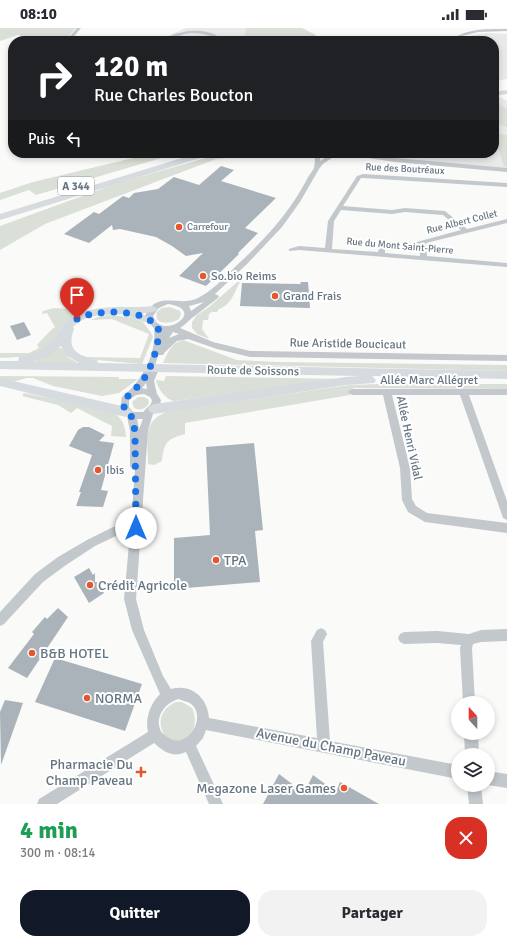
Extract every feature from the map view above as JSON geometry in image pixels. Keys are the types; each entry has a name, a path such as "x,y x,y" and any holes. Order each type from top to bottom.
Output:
{"highway":[{"name":"A 344","path":"0,212 109,176 172,158"},
{"name":"A 344","path":"0,217 145,170 189,158"},
{"path":"0,224 145,170"}],"main road":[{"path":"0,363 37,357 56,344 67,326 77,319 96,313 153,309"},
{"path":"119,312 154,324"},
{"path":"77,319 67,333 65,343 68,352 80,360 112,367"},
{"name":"Route de Soissons","path":"0,363 112,367 132,370"},
{"name":"Route de Soissons","path":"0,373 132,370 443,378 507,378"},
{"name":"Route de Soissons","path":"176,371 507,375"},
{"path":"152,411 346,381 443,378"},
{"path":"0,382 129,413"}],"street":[{"path":"72,36 79,28"},
{"path":"470,28 480,32"},
{"path":"174,36 193,30 215,36"},
{"path":"460,36 480,32 507,30"},
{"path":"317,166 318,158"},
{"path":"134,392 146,376 159,335 149,316 153,309 158,305 168,302 183,305 199,301 232,276 278,229 298,201 309,178 317,166 327,158"},
{"path":"382,158 507,170"},
{"name":"Rue des Boutréaux","path":"328,250 331,221 359,177 363,176 507,185"},
{"path":"340,208 392,212 406,210 445,213 466,231"},
{"name":"Rue Albert Collet","path":"381,255 382,242 413,245 507,221"},
{"name":"Rue Albert Collet","path":"422,242 424,258"},
{"name":"Rue du Mont Saint-Pierre","path":"291,250 299,248 328,250 507,265"},
{"path":"168,696 159,680 138,630 130,599 143,430 157,401 153,394 150,381 166,335 220,292 229,283 232,276"},
{"path":"159,357 173,338 177,336 191,337 187,328 188,310 183,305"},
{"path":"154,324 173,328"},
{"name":"Rue Aristide Boucicaut","path":"173,328 191,337 238,352 262,355 507,358"},
{"path":"136,528 135,431 129,413 123,404 128,395 134,392 144,391 153,394"},
{"name":"Allée Marc Allégret","path":"352,392 507,392"},
{"name":"Allée Henri Vidal","path":"387,392 405,468 407,500 412,509 425,517 507,528"},
{"path":"463,392 507,515"},
{"path":"129,413 143,416 152,411"},
{"path":"0,620 39,578 62,561 91,543 117,530 136,528"},
{"path":"321,634 317,641 324,746"},
{"path":"404,638 437,637 469,640 481,636 507,635"},
{"path":"469,640 466,648 469,696"},
{"path":"179,693 189,694 198,701 203,711 203,723 201,731 196,739 189,745 180,748 170,748 162,743 156,735 153,724 155,713 160,703 168,696 179,693"},
{"name":"Avenue du Champ Paveau","path":"203,723 451,771"},
{"path":"44,804 156,735"},
{"path":"189,745 216,804"},
{"path":"495,779 507,781"},
{"path":"475,792 476,804"}],"shaded area":[{"path":"0,28 76,28 69,36 18,35 8,36 8,38 0,41"},
{"path":"186,28 246,28 244,36 168,36"},
{"path":"246,28 302,28 316,36 244,36"},
{"path":"487,33 507,34 507,79 499,80 499,36 470,36"},
{"path":"499,97 507,101 507,170 373,158 499,158"},
{"path":"499,105 507,109 507,127 499,124"},
{"path":"499,134 507,135 507,167 504,166 499,151"},
{"path":"133,158 161,158 36,195 29,190 0,200 0,193 33,182"},
{"path":"206,158 227,158 216,159 45,224 0,250 0,226 115,184"},
{"path":"244,276 228,303 217,312 212,312 209,314 208,320 203,320 202,329 209,339 197,334 192,328 192,322 197,315 209,307"},
{"path":"170,307 180,311 181,314 179,319 167,323 160,322 156,317 157,312 162,308"},
{"path":"54,308 66,309 73,313 73,317 48,347 29,356 0,358 0,353 29,353 39,348 37,345 55,327 47,313 42,314 43,311"},
{"path":"111,315 133,318 143,322 151,333 153,337 142,364 85,359 77,356 71,347 80,355 86,357 140,358 149,334 112,319 90,320 101,316"},
{"path":"183,340 237,360 277,362 507,365 507,371 163,363 168,352 173,346 179,341"},
{"path":"55,348 63,348 68,357 79,364 32,363 42,358"},
{"path":"0,376 119,377 119,379 138,379 119,393 102,396 53,386 33,378 26,378 13,382 0,379"},
{"path":"166,376 346,379 174,401 165,396 160,390 156,380 164,381"},
{"path":"507,384 507,389 353,388 350,395 185,423 185,434 170,440 165,445 162,461 154,465 148,464 147,439 150,426 160,415 169,411 350,385"},
{"path":"24,393 112,411 122,422 125,428 126,437 111,436 112,426 77,408 71,413 58,405 22,396"},
{"path":"138,397 148,399 149,403 145,408 134,408 132,402"},
{"path":"176,702 182,702 192,708 195,718 194,729 184,740 178,741 166,737 161,727 161,717 163,713"}],"building":[{"name":"Carrefour","path":"221,166 234,170 221,181 276,198 245,228 258,233 206,286 179,276 203,253 186,256 156,237 120,229 113,230 112,225 89,243 64,234 94,212 99,214 123,196 129,198 134,193 158,189 174,177 199,185"},
{"name":"Grand Frais","path":"300,282 308,282 310,308 240,306 242,283 301,284"},
{"path":"24,322 31,335 17,340 10,326"},
{"name":"Ibis","path":"83,427 89,427 105,435 99,441 114,443 101,490 108,491 103,507 76,506 81,492 79,492 92,455 69,446 78,430"},
{"name":"TPA","path":"254,443 263,530 255,531 260,582 174,589 174,538 210,535 206,447"},
{"name":"Crédit Agricole","path":"89,568 93,575 95,573 95,582 97,582 104,593 89,603 74,577"},
{"name":"B&B HOTEL","path":"58,608 68,617 27,678 8,668 34,634 32,632 45,617 47,619"},
{"name":"NORMA","path":"55,658 142,684 125,731 35,702"},
{"path":"5,700 23,703 1,765 0,712"},
{"path":"279,774 304,793 313,775 336,792 340,782 379,804 263,804"}],"place":[{"name":"Carrefour","path":"179,227"},
{"name":"So.bio Reims","path":"203,276"},
{"name":"Grand Frais","path":"275,296"},
{"name":"Ibis","path":"98,470"},
{"name":"TPA","path":"216,560"},
{"name":"Crédit Agricole","path":"90,585"},
{"name":"B&B HOTEL","path":"32,653"},
{"name":"NORMA","path":"87,698"},
{"name":"Pharmacie Du Champ Paveau","path":"141,772"},
{"name":"Megazone Laser Games","path":"344,788"}],"route":[{"path":"77,319 96,313 119,312 138,316 151,321 158,327 159,330 153,357 146,376 134,392 128,395 123,404 126,412 131,415 135,431 136,528"}]}
